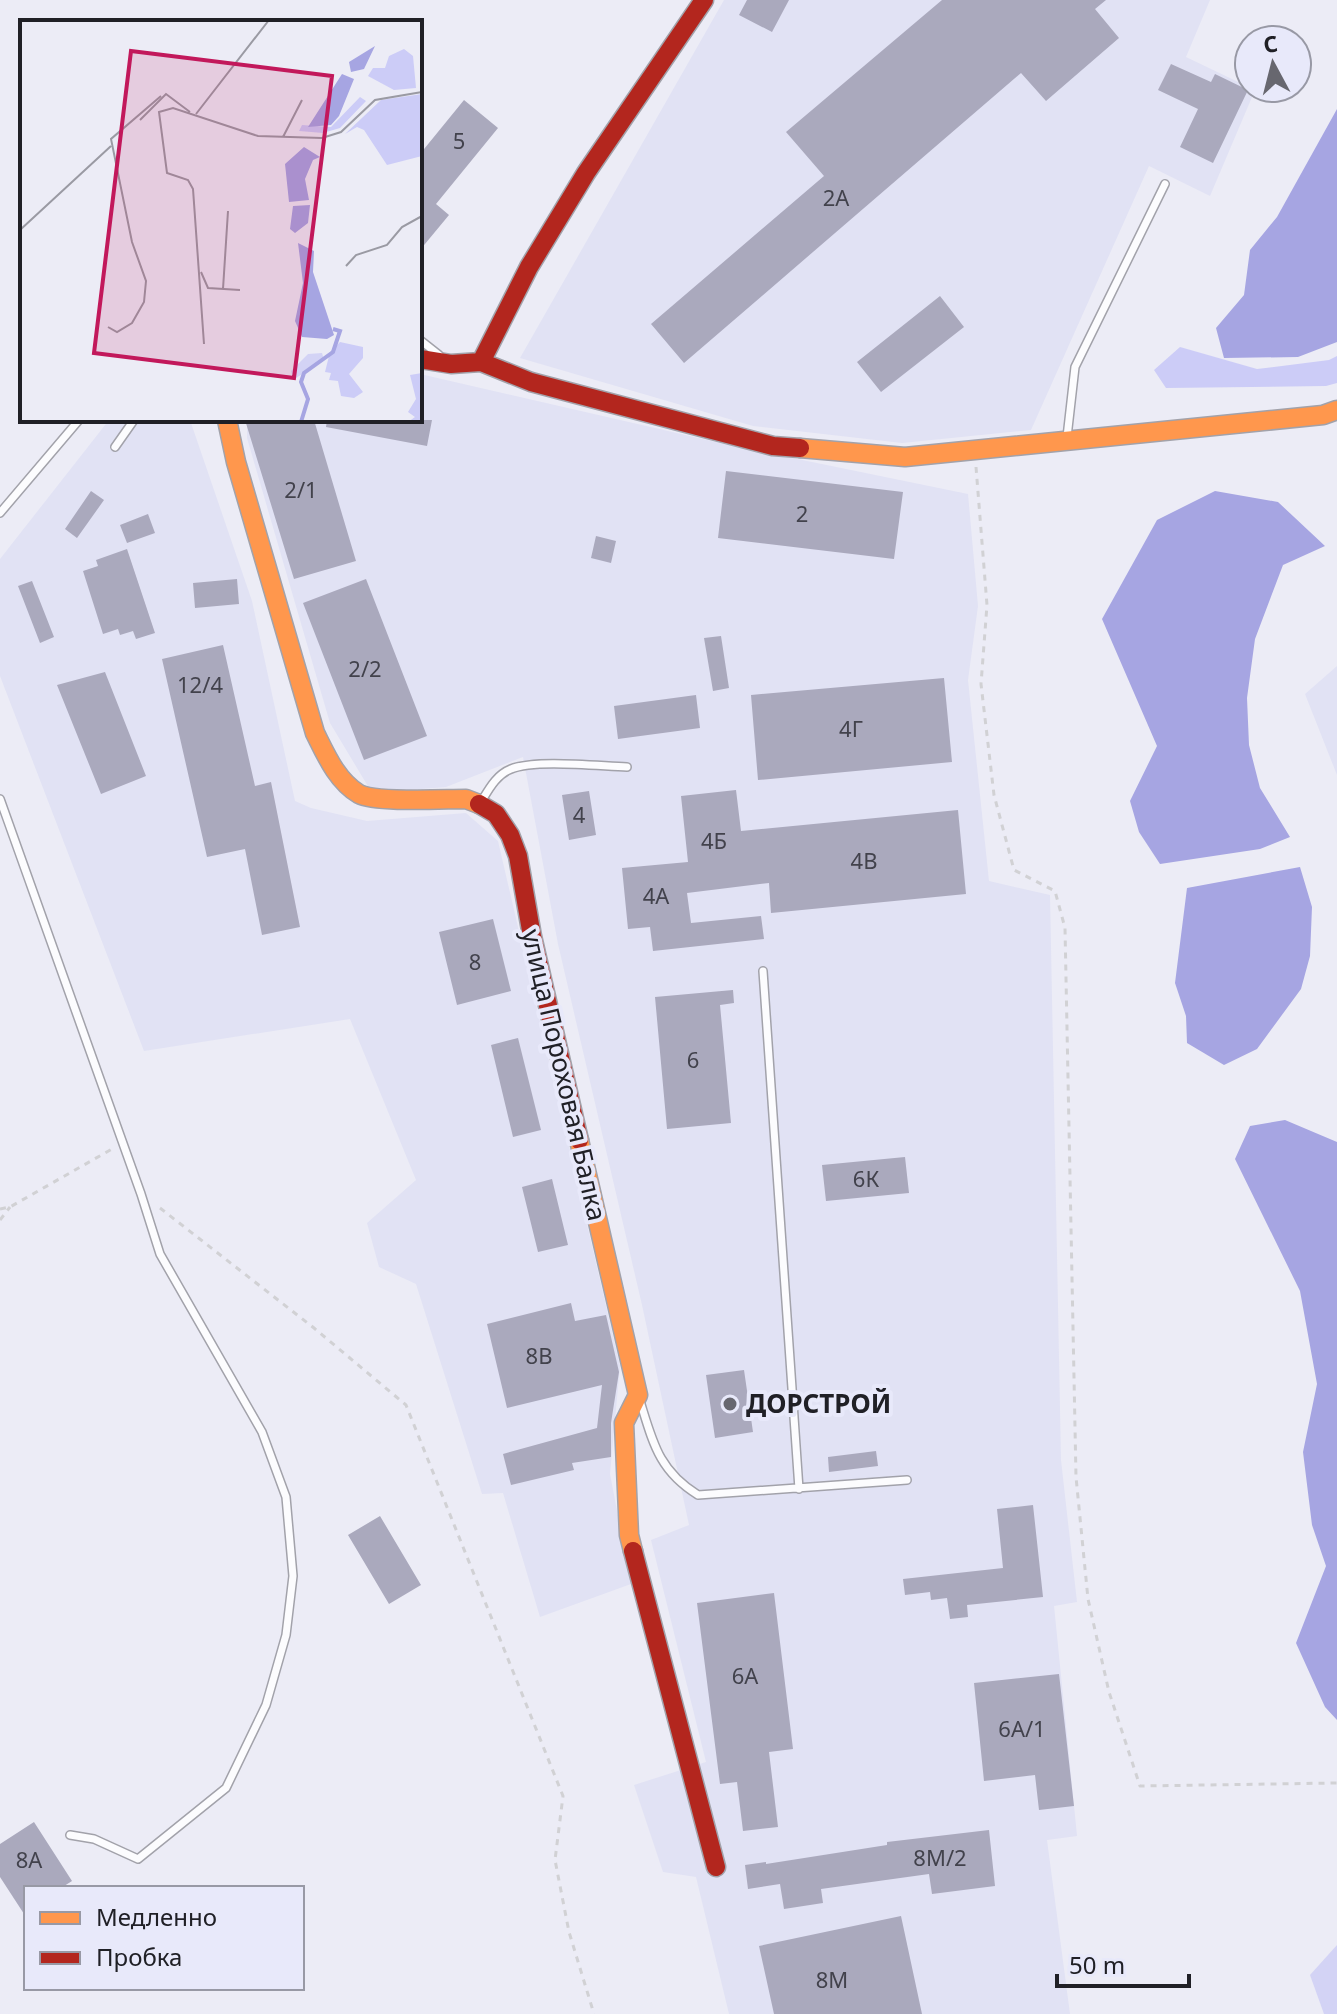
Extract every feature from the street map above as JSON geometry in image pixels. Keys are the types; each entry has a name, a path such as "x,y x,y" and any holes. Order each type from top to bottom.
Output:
{"street":[{"path":"481,362 529,267 586,173 704,0"},
{"path":"422,359 451,364 481,362 531,382 773,446 905,457 1066,443 1323,415 1337,410"},
{"path":"227,422 236,462 315,733 336,772 358,794 368,798 466,799 480,804"},
{"name":"улица Пороховая Балка","path":"480,804 496,814 510,835 518,856 532,936 638,1395"},
{"path":"638,1395 624,1423 629,1535 716,1867"}],"lane":[{"path":"1066,443 1075,367 1165,184"},
{"path":"422,342 451,364"},
{"path":"0,513 77,422"},
{"path":"115,447 133,422"},
{"path":"480,804 495,779 510,769 529,765 627,767"},
{"path":"0,799 160,1254 262,1432 286,1497 293,1576 286,1635 266,1705 226,1788 138,1859 94,1839 70,1835"},
{"path":"763,971 799,1489"},
{"path":"638,1395 657,1452 678,1482 698,1495 907,1480"}],"path":[{"path":"974,451 987,605 981,684 994,795 1014,870 1055,891 1065,928 1076,1477 1088,1599 1109,1692 1140,1786 1337,1783"},
{"path":"0,1209 10,1207 123,1143"},
{"path":"141,1194 314,1328 406,1405 563,1796 555,1860 569,1932 594,2014"},
{"path":"0,1220 10,1207"}],"shaded area":[{"path":"724,0 1210,0 1186,57 1233,79 1233,104 1249,104 1210,196 1149,166 1031,430 902,443 753,426 520,358"},
{"path":"1337,109 1337,342 1298,357 1224,358 1216,328 1244,295 1250,250 1277,217"},
{"path":"1180,347 1257,369 1329,360 1337,356 1337,383 1326,386 1166,388 1154,370"},
{"path":"422,374 729,445 968,494 978,606 968,680 989,881 1050,895 1061,1460 1077,1602 1054,1606 1077,1836 1047,1840 1070,2014 729,2014 696,1877 663,1872 634,1785 706,1762 651,1540 689,1525 642,1305 558,944 523,757 446,787 372,793 330,723 247,438 247,422 422,422"},
{"path":"107,422 191,422 252,601 295,801 311,808 367,821 466,813 498,841 620,1366 610,1474 631,1584 540,1617 503,1493 482,1494 416,1284 379,1267 367,1223 416,1180 350,1019 144,1051 0,676 0,559"},
{"path":"1215,491 1278,502 1325,546 1283,565 1255,639 1247,698 1249,745 1260,788 1290,837 1260,849 1160,864 1139,832 1130,801 1157,746 1102,619 1157,520"},
{"path":"1337,666 1337,775 1305,694"},
{"path":"1300,867 1312,907 1310,956 1301,989 1257,1049 1224,1065 1187,1043 1186,1016 1175,983 1187,888"},
{"path":"1285,1120 1337,1142 1337,1720 1325,1707 1296,1643 1326,1566 1312,1525 1303,1452 1317,1384 1300,1291 1235,1159 1250,1126"},
{"path":"1337,1945 1337,2014 1324,2014 1310,1975"}],"building":[{"path":"747,0 789,0 772,32 739,15"},
{"path":"942,0 1106,0 1095,9 1119,38 1046,101 1021,73 684,363 651,324 824,176 786,132"},
{"path":"1171,64 1211,82 1215,74 1233,83 1233,104 1241,104 1213,163 1180,147 1198,109 1158,90"},
{"path":"464,100 498,128 436,204 449,215 422,248 422,152"},
{"path":"940,296 964,327 881,392 857,362"},
{"path":"432,420 427,446 326,427 327,422"},
{"path":"246,422 315,422 356,561 294,579"},
{"path":"726,471 903,492 894,559 718,538"},
{"path":"91,491 104,500 77,538 65,529"},
{"path":"148,514 155,533 127,543 120,525"},
{"path":"596,536 616,541 611,563 591,558"},
{"path":"127,549 155,633 136,639 133,631 120,635 118,629 103,634 83,571 98,566 96,560"},
{"path":"237,579 239,604 195,608 193,583"},
{"path":"366,579 427,736 364,760 303,603"},
{"path":"32,581 54,637 40,643 18,586"},
{"path":"721,636 729,688 713,691 704,638"},
{"path":"223,645 255,786 271,782 300,927 262,935 245,849 207,857 162,659"},
{"path":"105,672 146,776 101,794 57,685"},
{"path":"944,678 952,762 758,780 751,695"},
{"path":"696,695 700,728 618,739 614,706"},
{"path":"736,790 741,831 958,810 966,894 771,913 769,883 687,893 691,923 761,916 764,939 653,951 650,927 628,929 622,868 688,862 681,796"},
{"path":"589,791 596,835 569,840 562,795"},
{"path":"493,919 511,991 457,1005 439,932"},
{"path":"733,990 734,1003 720,1005 731,1123 667,1129 655,997"},
{"path":"518,1038 541,1130 513,1137 491,1045"},
{"path":"905,1157 909,1193 826,1201 822,1165"},
{"path":"552,1179 568,1245 538,1252 522,1187"},
{"path":"571,1303 575,1321 606,1315 619,1372 611,1423 611,1457 572,1463 574,1470 511,1485 503,1454 597,1428 602,1385 507,1408 487,1324"},
{"name":"ДОРСТРОЙ","path":"744,1370 753,1432 715,1438 706,1375"},
{"path":"876,1451 878,1466 829,1472 828,1457"},
{"path":"1033,1505 1043,1597 967,1605 968,1617 950,1619 947,1598 931,1600 930,1592 905,1595 903,1579 1003,1568 997,1509"},
{"path":"380,1516 421,1585 389,1604 348,1535"},
{"path":"774,1593 793,1749 769,1752 778,1827 743,1831 737,1782 720,1784 697,1603"},
{"path":"1059,1674 1074,1806 1039,1810 1035,1775 984,1781 974,1683"},
{"path":"34,1822 72,1881 64,1886 24,1886 24,1914 0,1877 0,1844"},
{"path":"989,1830 995,1886 932,1894 929,1874 821,1889 823,1903 784,1909 780,1884 748,1889 745,1865 887,1845 887,1842"},
{"path":"901,1916 922,2014 774,2014 759,1946"}],"traffic: slow":[{"path":"800,448 905,457 1323,415 1337,410"},
{"path":"227,422 236,462 315,733 333,767 351,789 368,797 394,800 466,799 479,804"},
{"path":"579,1140 638,1395 624,1423 629,1535 633,1551"}],"traffic: jam":[{"path":"481,362 529,267 586,173 704,0"},
{"path":"422,359 451,364 481,362 531,382 773,446 800,448"},
{"path":"479,804 496,814 510,835 518,856 532,936 579,1140"},
{"path":"633,1551 716,1867"}],"place":[{"name":"ДОРСТРОЙ","path":"730,1404"}]}
